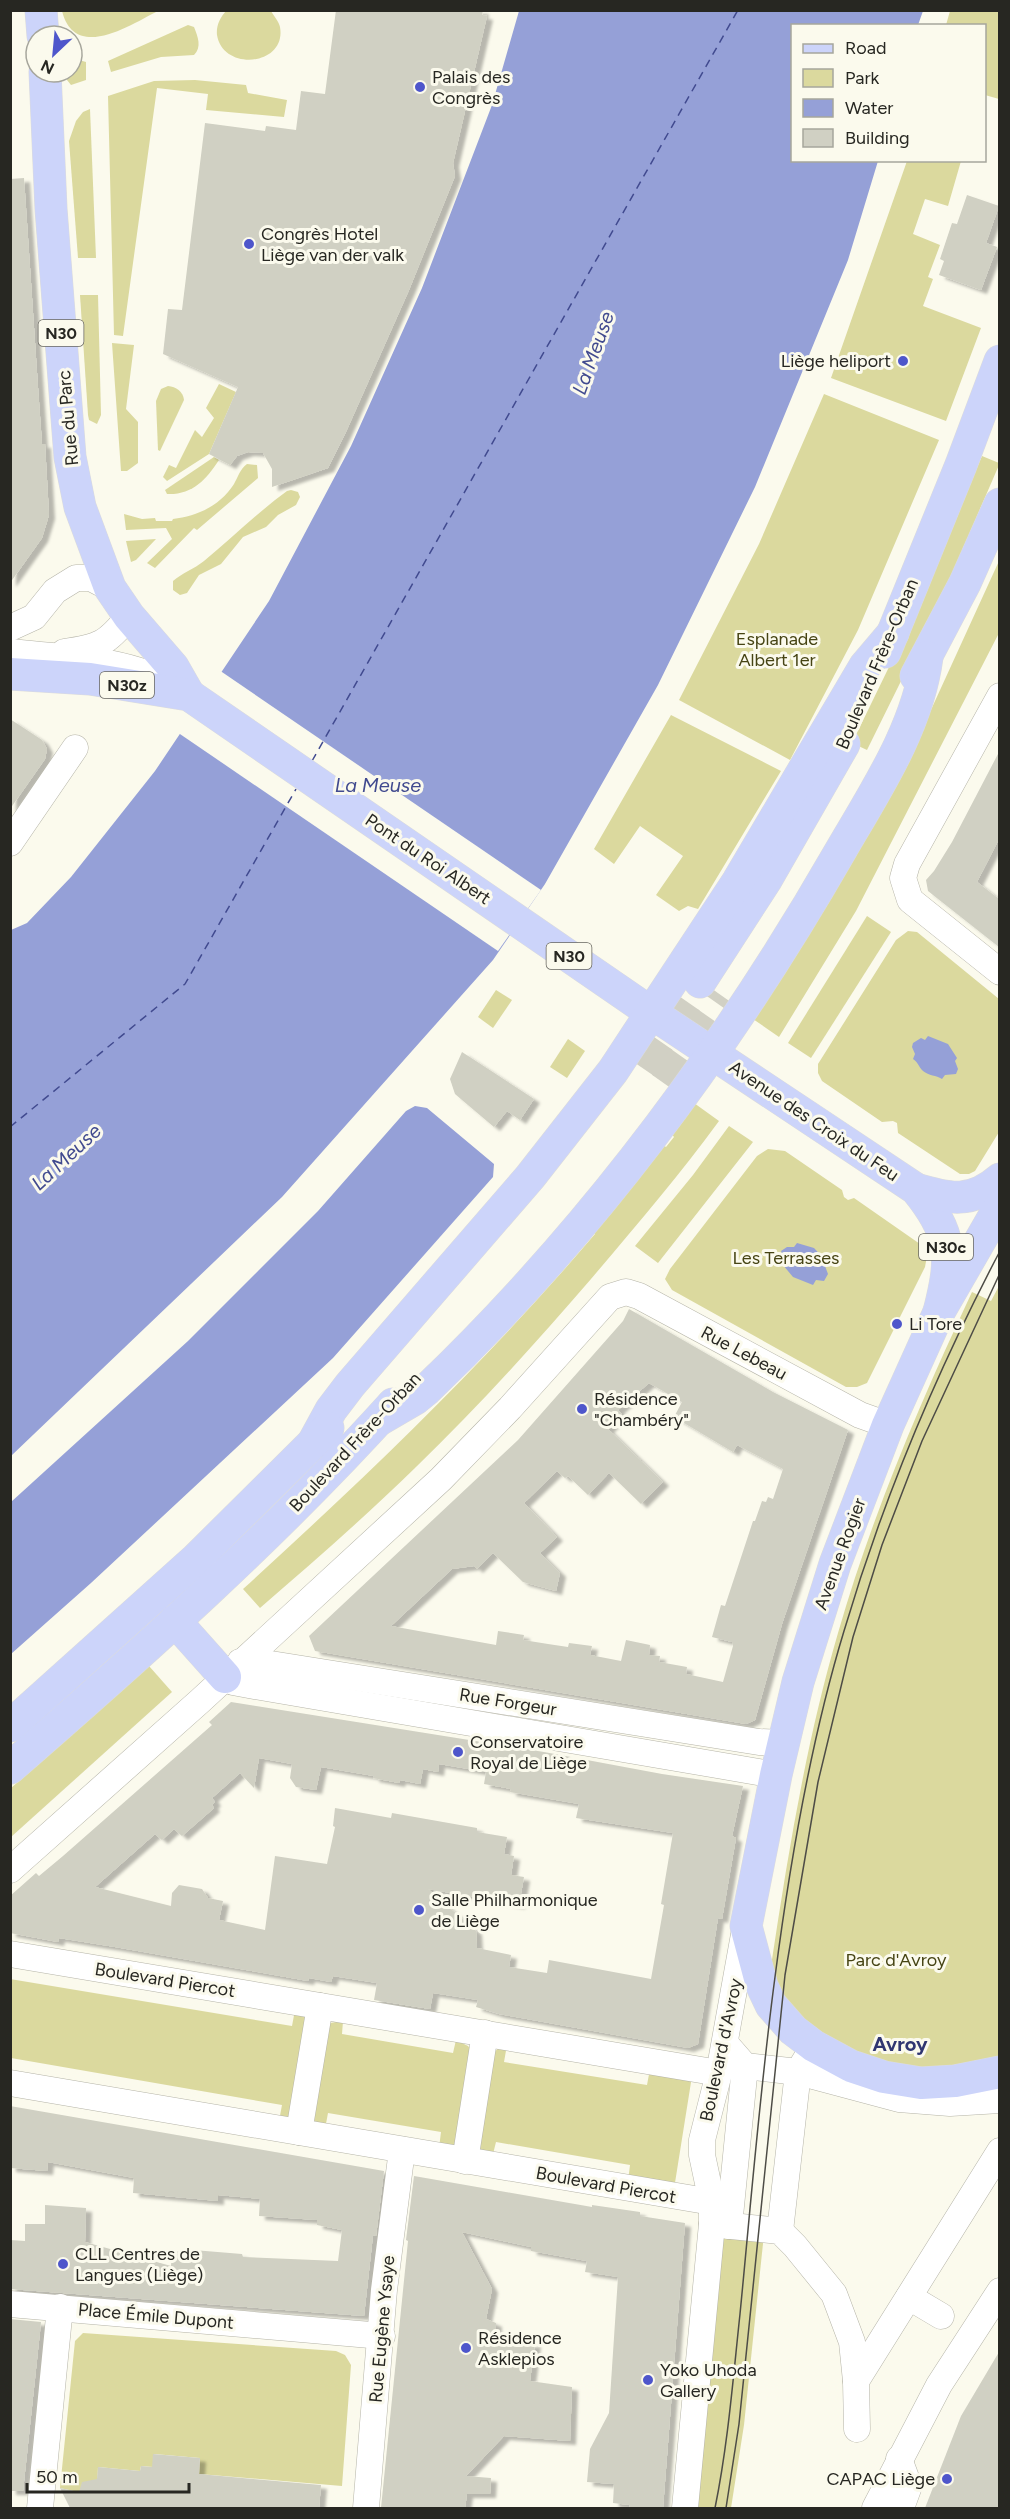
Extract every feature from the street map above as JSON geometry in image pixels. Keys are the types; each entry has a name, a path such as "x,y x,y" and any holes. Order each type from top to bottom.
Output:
{"main road":[{"name":"Rue du Parc","path":"46,84 51,210 70,457 80,507 110,588 129,616 173,667 193,698"},
{"name":"Boulevard Frère-Orban","path":"999,361 962,465 871,687 832,765 746,913 712,990 799,882 927,657 965,583 999,504"},
{"path":"313,1443 331,1410 344,1393 406,1318 530,1177 613,1071 653,1014 738,881 865,666 892,633"},
{"path":"379,1420 426,1390 520,1293 604,1196 713,1053 790,936 872,795 914,711 920,694 927,657"},
{"name":"N30z","path":"10,674 66,665 90,679 193,698"},
{"name":"Pont du Roi Albert","path":"193,698 653,1014"},
{"path":"653,1014 713,1053"},
{"name":"Avenue des Croix du Feu","path":"713,1053 916,1189"},
{"name":"Boulevard Frère-Orban","path":"10,1726 196,1558 313,1443 395,1358 653,1075 554,1227 379,1420 316,1487 183,1614 10,1768"},
{"path":"916,1189 938,1196 973,1197 990,1188 999,1179"},
{"name":"N30c","path":"916,1189 932,1209 944,1233 948,1257 947,1280 939,1312"},
{"name":"Avenue Rogier","path":"746,1926 783,1743 798,1682 835,1563 888,1425 939,1312 999,1206"},
{"path":"183,1614 232,1670"},
{"name":"Boulevard d'Avroy","path":"746,1926 762,1986 771,2005 793,2030 806,2059 851,2066 884,2077 921,2083 954,2081 999,2072"}],"street":[{"path":"10,628 34,617 55,591 76,579 91,578 110,588"},
{"path":"10,652 66,665 90,648 115,635 129,616"},
{"path":"999,696 907,864 903,878 910,900 999,972"},
{"path":"10,843 75,748"},
{"name":"Rue Lebeau","path":"232,1670 441,1479 510,1408 610,1297 626,1292 639,1296 860,1415 888,1425"},
{"path":"10,1870 232,1670"},
{"name":"Rue Forgeur","path":"232,1670 233,1682 286,1678 759,1742 783,1743"},
{"name":"Rue Forgeur","path":"286,1678 776,1775"},
{"path":"722,1764 729,1762 734,1756 733,1743 727,1737"},
{"name":"Boulevard d'Avroy","path":"685,2508 715,2208 702,2155 702,2140 717,2082 746,1926"},
{"name":"Boulevard Piercot","path":"10,1954 485,2033 717,2082 741,2103"},
{"path":"299,2133 320,2006"},
{"path":"465,2161 485,2033"},
{"path":"715,2208 734,2172 745,2066 725,2043"},
{"path":"745,2066 806,2059 899,2099 950,2103 999,2100"},
{"path":"806,2059 780,2231 834,2294 852,2342 857,2429"},
{"name":"Boulevard Piercot","path":"10,2083 465,2161 715,2208 780,2231"},
{"name":"Rue Eugène Ysaye","path":"366,2508 384,2290 402,2150"},
{"path":"856,2381 999,2151"},
{"path":"715,2208 734,2172"},
{"path":"875,2508 939,2385 992,2316 999,2291"},
{"path":"909,2297 941,2316"},
{"path":"10,2304 60,2307"},
{"name":"Place Émile Dupont","path":"40,2508 60,2307 382,2336"},
{"path":"899,2459 909,2486 901,2508"}],"green space":[{"path":"62,10 158,11 119,31 91,37 84,35 84,24 68,24"},
{"path":"227,10 271,11 280,27 280,40 274,50 253,60 230,55 222,47 217,35 219,22"},
{"path":"950,11 999,11 999,99 986,95 986,24 946,24"},
{"path":"188,25 194,27 198,38 199,45 194,55 161,57 111,72 108,61"},
{"path":"84,61 86,62 86,80 84,81"},
{"path":"195,80 246,85 248,93 287,100 284,117 206,110 208,94 157,88 123,336 114,335 108,96 154,81"},
{"path":"90,109 96,258 78,258 69,141 76,121 83,112"},
{"path":"907,162 961,162 948,206 925,199 913,234 940,245 928,277 933,279 923,306 981,328 946,421 831,378"},
{"path":"80,295 98,295 101,415 97,424 89,420 88,415"},
{"path":"112,343 134,345 126,409 138,422 138,463 127,471 121,471"},
{"path":"219,384 236,392 209,454 167,481 163,477 169,465 176,468 195,430 202,437 214,418 206,408"},
{"path":"168,386 179,390 184,400 160,451 158,450 156,401 161,389"},
{"name":"Esplanade Albert 1er","path":"824,394 939,440 858,630 790,760 679,700 759,544"},
{"path":"982,456 999,465 939,604 867,750 852,743 907,630"},
{"path":"214,457 219,460 198,485 184,492 167,494 165,490"},
{"path":"247,464 257,465 258,478 197,530 194,528 155,568 147,563 172,539 166,528 126,530 124,514 142,519 155,518 156,521 172,521 207,509 228,492"},
{"path":"291,490 298,492 300,497 296,505 278,515 266,527 243,537 221,564 199,575 187,593 180,595 173,590 173,581 204,561 265,508"},
{"path":"156,539 136,560 131,562 126,541"},
{"path":"999,561 999,633 856,911 779,1037 753,1019 930,712"},
{"path":"671,715 781,771 698,909 688,906 679,911 656,895 683,856 640,826 614,864 594,849"},
{"path":"867,916 891,932 811,1058 788,1043"},
{"path":"908,931 917,932 999,999 999,1132 975,1171 969,1174 960,1174 898,1133 897,1123 882,1122 822,1081 818,1073 818,1064 896,940"},
{"path":"496,990 512,1000 493,1028 478,1017"},
{"path":"568,1039 585,1051 567,1078 550,1067"},
{"path":"694,1103 719,1121 673,1181 549,1328 396,1486 260,1608 243,1589 380,1461 512,1327 595,1234 592,1231 662,1144 666,1147 674,1137 671,1133"},
{"path":"729,1126 753,1142 658,1263 635,1246 693,1175"},
{"name":"Les Terrasses","path":"768,1149 785,1151 842,1190 844,1197 848,1200 854,1198 920,1244 927,1256 925,1267 867,1383 857,1387 846,1387 672,1290 665,1279 670,1269 757,1156"},
{"name":"Parc d'Avroy","path":"999,1286 999,2062 953,2074 859,2059 796,2014 775,1984 771,1966 807,1757 816,1715 851,1589 898,1460 972,1292 991,1301"},
{"path":"149,1666 172,1692 11,1837 10,1789"},
{"path":"10,1979 292,2026 295,2010 306,2017 291,2116 279,2121 282,2105 11,2058"},
{"path":"343,2021 342,2034 453,2053 456,2040 468,2046 472,2051 458,2141 454,2146 439,2148 441,2132 328,2113 325,2129 313,2120 327,2027 330,2023"},
{"path":"507,2045 504,2062 647,2085 650,2069 692,2076 674,2189 628,2181 630,2165 496,2142 492,2158 479,2149 492,2054 501,2046"},
{"path":"714,2230 764,2234 744,2425 731,2508 688,2508"},
{"path":"83,2333 336,2351 345,2355 351,2365 342,2486 199,2474 200,2458 154,2454 153,2467 141,2466 140,2471 98,2467 97,2487 78,2492 60,2488 75,2341"}],"water":[{"name":"La Meuse","path":"519,11 923,11 918,24 791,24 791,162 878,162 848,260 755,487 658,685 545,884 493,960 282,1197 11,1456 11,930 27,923 71,877 155,771 269,601 351,446 422,288 492,105"},
{"path":"928,1036 948,1044 957,1058 955,1061 958,1069 956,1074 945,1075 942,1079 925,1073 913,1059 915,1054 913,1043 921,1038 925,1040"},
{"path":"415,1106 427,1108 494,1164 493,1177 333,1358 91,1583 11,1654 11,1502 188,1341 318,1211 406,1111"},
{"path":"797,1243 814,1248 827,1262 825,1266 828,1274 824,1281 816,1280 813,1285 793,1277 783,1265 785,1262 781,1251 787,1247 794,1247"}],"pier":[{"path":"219,670 541,890 498,951 177,732"}],"building":[{"path":"336,10 483,10 482,15 487,16 453,163 455,176 409,290 345,434 328,468 272,487 272,469 263,453 248,452 237,456 230,465 209,454 238,387 163,354 168,309 182,310 205,123 265,131 266,126 296,130 301,91 325,94"},
{"path":"24,178 49,515 42,538 10,583 10,179"},
{"path":"967,195 999,206 986,243 997,247 981,290 939,275 944,261 940,259 952,223 957,224"},
{"path":"10,719 42,740 47,749 45,759 10,809"},
{"path":"999,752 999,839 977,882 999,899 999,947 928,891 926,880 952,842"},
{"path":"462,1052 534,1099 520,1120 507,1111 494,1127 455,1094 450,1079"},
{"path":"629,1309 773,1392 848,1430 782,1624 755,1720 746,1724 315,1651 309,1636 518,1440 623,1321","holes":["649,1383 682,1402 674,1417 733,1452 737,1445 783,1469 773,1499 768,1497 766,1502 762,1501 755,1521 753,1521 725,1606 721,1605 712,1637 732,1642 733,1646 723,1682 686,1674 687,1667 659,1662 660,1656 649,1655 650,1645 626,1640 621,1661 590,1655 592,1646 569,1643 568,1647 548,1644 523,1640 524,1635 498,1631 496,1645 391,1626 452,1569 474,1566 477,1569 493,1553 523,1582 556,1591 560,1573 540,1553 557,1537 524,1503 557,1471 565,1478 568,1476 588,1495 609,1473 641,1504 663,1482 608,1429 622,1414 618,1410"]},
{"path":"231,1702 743,1786 732,1836 736,1838 722,1919 718,1918 698,2044 688,2048 499,2014 476,2007 478,2000 433,1993 430,2009 374,2000 377,1983 333,1976 331,1982 309,1978 308,1981 115,1947 59,1938 58,1942 10,1933 10,1896 36,1873 39,1876 63,1856 212,1725 209,1722","holes":["259,1758 292,1764 290,1778 296,1787 316,1790 321,1767 374,1776 373,1778 399,1783 400,1780 420,1784 423,1769 438,1772 439,1764 486,1772 484,1784 511,1789 510,1792 579,1804 576,1818 673,1833 661,1904 664,1905 651,1979 549,1960 547,1973 509,1967 511,1955 477,1948 476,1931 428,1889 519,1905 524,1877 511,1875 514,1856 504,1854 507,1837 477,1832 477,1828 392,1813 391,1818 335,1808 333,1826 335,1827 327,1864 275,1856 265,1930 219,1920 223,1901 208,1898 202,1889 179,1885 172,1893 171,1906 95,1887 155,1834 162,1840 174,1829 182,1836 214,1808 212,1805 215,1802 212,1798 240,1773 254,1788"]},
{"path":"10,2106 384,2171 376,2236 373,2235 364,2316 10,2289 10,2240 25,2241 25,2224 45,2224 45,2205 86,2208 85,2242 171,2266 172,2251 181,2252 181,2249 242,2254 243,2257 338,2261 342,2230 317,2225 317,2220 259,2216 260,2199 218,2195 218,2201 133,2193 134,2178 48,2162 47,2171 10,2168"},
{"path":"414,2176 592,2207 592,2205 640,2212 640,2216 685,2223 663,2508 629,2508 630,2505 613,2503 614,2484 587,2482 590,2449 609,2413 618,2277 585,2272 587,2261 531,2251 531,2247 462,2232 492,2289 486,2319 496,2323 495,2344 535,2343 530,2381 572,2387 570,2441 504,2436 466,2476 491,2478 490,2494 467,2494 465,2508 381,2508"},
{"path":"10,2319 41,2322 23,2491 10,2491"},
{"path":"999,2352 999,2508 925,2508 961,2416"},
{"path":"153,2454 200,2458 199,2474 321,2485 319,2508 70,2508 60,2488 79,2492 82,2482 97,2479 98,2467 140,2471 141,2466 152,2467"}],"ferry route":[{"path":"312,761 738,10"},
{"path":"10,1127 185,984 296,789"}],"tunnel":[{"path":"641,1067 700,982"},
{"path":"665,1084 725,998"}],"tram line":[{"path":"715,2508 730,2411 760,2103 775,1977 794,1846 811,1759 844,1631 876,1533 933,1390 1000,1251"},
{"path":"726,2508 739,2424 785,1975 818,1782 853,1637 882,1545 922,1441 1000,1273"}],"place":[{"name":"Palais des Congrès","path":"420,87"},
{"name":"Congrès Hotel Liège van der valk","path":"249,244"},
{"name":"Liège heliport","path":"903,361"},
{"name":"Li Tore","path":"897,1324"},
{"name":"Résidence \"Chambéry\"","path":"582,1409"},
{"name":"Conservatoire Royal de Liège","path":"458,1752"},
{"name":"Salle Philharmonique de Liège","path":"419,1910"},
{"name":"CLL Centres de Langues (Liège)","path":"63,2264"},
{"name":"Résidence Asklepios","path":"466,2348"},
{"name":"Yoko Uhoda Gallery","path":"648,2380"},
{"name":"CAPAC Liège","path":"947,2479"}],"district":[{"name":"Avroy","path":"900,2044"}]}
